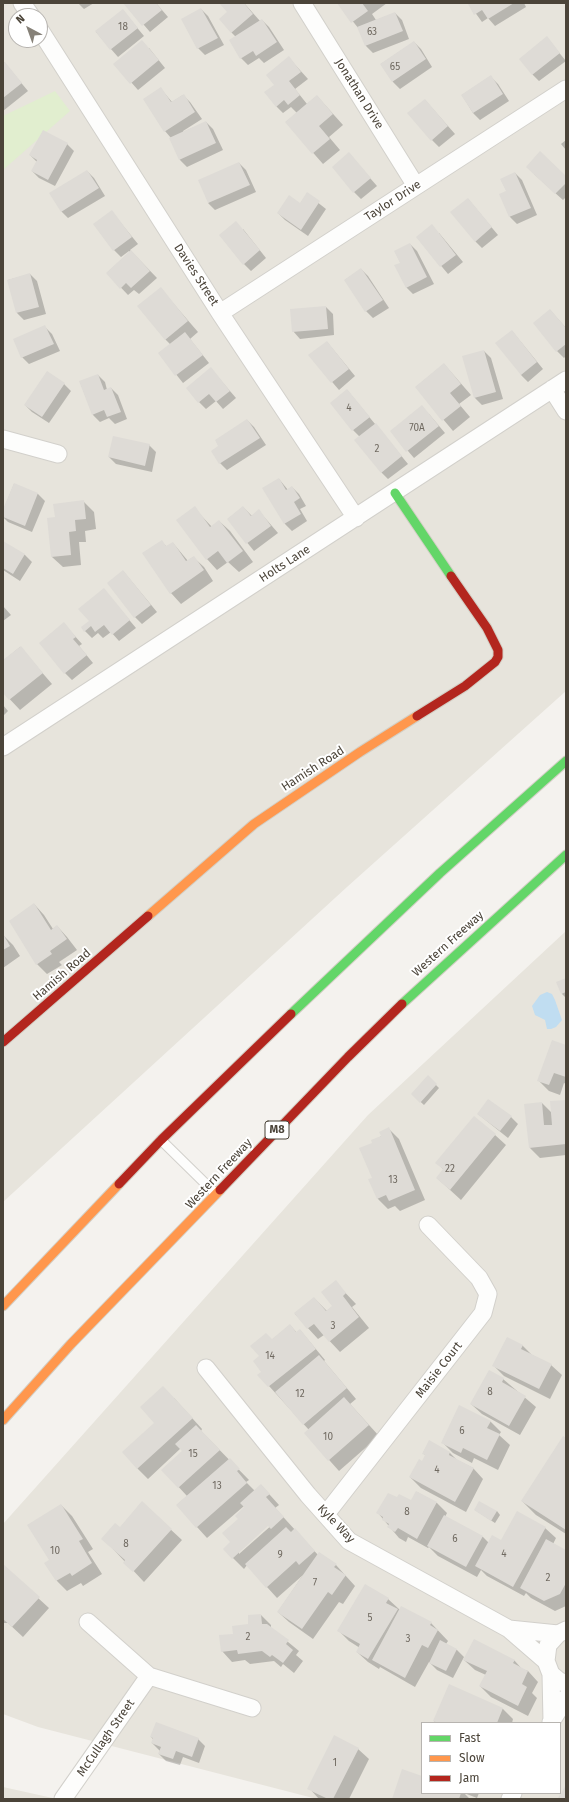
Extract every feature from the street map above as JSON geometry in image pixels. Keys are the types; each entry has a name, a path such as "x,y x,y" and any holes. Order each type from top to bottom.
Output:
{"main road":[{"name":"Hamish Road","path":"3,1042 254,824 347,760 465,686 495,662 498,657 498,650 486,628 395,493"},
{"path":"3,1304 161,1140 342,964 440,873 566,760"},
{"name":"Western Freeway","path":"3,1420 71,1344 281,1126 411,995 566,855"},
{"path":"3,1432 71,1344"}],"street":[{"name":"Jonathan Drive","path":"302,3 416,186"},
{"name":"Davies Street","path":"48,43 220,313 356,518"},
{"name":"Taylor Drive","path":"220,313 566,89"},
{"name":"Holts Lane","path":"3,747 395,493 559,384"},
{"path":"559,384 566,410"},
{"path":"3,439 58,454"},
{"name":"Maisie Court","path":"326,1514 483,1313 488,1294 479,1278 428,1224"},
{"name":"Kyle Way","path":"206,1368 308,1495 349,1541 509,1629 558,1680 566,1684"},
{"path":"88,1622 149,1676 252,1708"},
{"name":"Kyle Way","path":"509,1629 562,1632"},
{"path":"551,1722 548,1646 562,1632"},
{"name":"McCullagh Street","path":"63,1799 149,1676"},
{"path":"551,1722 566,1698"}],"lane":[{"path":"161,1140 217,1194"}],"shaded area":[{"path":"3,3 566,3 566,691 347,887 3,1202"},
{"path":"566,931 566,1799 317,1799 38,1727 3,1714 3,1524 368,1115"},
{"path":"3,1787 57,1799 3,1799"}],"green space":[{"path":"55,91 70,111 3,170 3,116"}],"water":[{"path":"547,992 552,994 562,1020 556,1027 551,1029 547,1029 545,1020 535,1015 532,1006 540,995"}],"building":[{"path":"123,3 156,3 162,10 142,26"},
{"path":"244,3 253,14 231,33 219,19 227,12 220,4"},
{"path":"337,3 362,3 368,11 351,23"},
{"path":"514,3 488,19 482,10 474,15 468,4"},
{"path":"201,8 218,38 197,49 181,19"},
{"path":"123,9 138,28 110,50 95,31"},
{"path":"395,12 403,31 365,46 357,27"},
{"path":"262,19 277,42 256,56 253,51 240,59 229,40"},
{"path":"547,36 560,53 532,75 519,59"},
{"path":"142,40 159,60 130,84 113,64"},
{"path":"414,41 426,59 392,82 380,64"},
{"path":"289,56 301,72 289,81 300,95 288,105 284,100 276,107 264,92 274,85 266,75"},
{"path":"5,62 22,83 3,98 3,64"},
{"path":"491,75 503,94 473,113 461,95"},
{"path":"161,87 171,102 184,94 195,112 164,132 143,99"},
{"path":"317,95 333,114 319,126 330,139 312,154 285,122"},
{"path":"425,99 448,126 431,141 407,113"},
{"path":"206,121 216,143 179,160 169,138"},
{"path":"43,130 68,143 48,180 31,171 37,160 29,155"},
{"path":"540,151 566,176 566,183 555,194 526,167"},
{"path":"349,152 371,178 353,193 332,167"},
{"path":"239,162 250,185 208,203 198,180"},
{"path":"87,170 99,188 61,212 49,193"},
{"path":"515,172 531,208 509,217 499,194 506,191 500,179"},
{"path":"307,192 320,201 301,230 277,213 289,195 300,203"},
{"path":"468,198 492,227 475,242 450,212"},
{"path":"112,210 132,237 113,251 93,224"},
{"path":"236,221 260,250 243,265 219,235"},
{"path":"432,224 456,255 440,267 416,237"},
{"path":"410,243 427,277 406,288 394,265 400,263 394,251"},
{"path":"131,250 150,271 131,288 126,283 120,289 106,273"},
{"path":"361,268 383,300 365,312 344,280"},
{"path":"30,273 39,307 16,313 7,280"},
{"path":"161,287 188,321 165,340 137,306"},
{"path":"326,306 328,329 292,332 290,309"},
{"path":"550,309 566,328 566,344 556,352 533,323"},
{"path":"45,325 54,344 21,358 13,339"},
{"path":"512,330 537,362 521,375 495,343"},
{"path":"185,332 203,355 175,376 158,353"},
{"path":"327,341 349,369 331,383 308,355"},
{"path":"484,350 496,392 474,398 462,356"},
{"path":"444,363 461,384 450,393 461,406 442,421 415,387"},
{"path":"211,367 230,391 216,402 209,394 198,403 186,388"},
{"path":"47,371 65,383 42,417 24,405"},
{"path":"98,374 104,390 111,387 121,412 107,417 104,410 92,415 79,381"},
{"path":"347,389 370,417 352,431 330,403"},
{"path":"422,405 439,426 406,452 390,431"},
{"path":"247,419 260,438 219,464 211,451 218,446 215,440"},
{"path":"376,423 402,456 381,473 354,440"},
{"path":"113,436 150,444 145,466 108,457"},
{"path":"279,478 286,490 292,486 300,498 294,502 301,514 284,524 262,488"},
{"path":"14,483 38,493 25,526 3,517 3,509"},
{"path":"84,500 86,519 75,520 76,531 69,532 71,555 51,557 47,518 55,517 53,504"},
{"path":"195,506 210,527 219,520 243,551 227,563 218,551 206,560 176,520"},
{"path":"243,506 251,516 259,509 271,526 246,544 227,519"},
{"path":"162,540 166,546 173,542 186,561 194,556 204,570 170,594 142,553"},
{"path":"3,541 25,554 13,574 3,568"},
{"path":"123,570 151,605 134,618 107,583"},
{"path":"104,588 130,620 112,635 104,625 95,632 91,626 84,632 81,627 89,621 78,609"},
{"path":"64,622 76,637 73,639 87,655 64,674 39,643"},
{"path":"21,646 43,673 9,700 3,693 3,660"},
{"path":"34,903 51,930 57,925 67,939 50,951 52,954 36,965 9,921"},
{"path":"3,934 10,946 3,950"},
{"path":"566,978 566,992 561,994 556,982"},
{"path":"552,1040 566,1045 566,1077 554,1073 549,1085 537,1081"},
{"path":"428,1075 437,1084 420,1103 411,1094"},
{"path":"488,1099 512,1116 500,1131 477,1114"},
{"path":"566,1100 566,1144 529,1148 524,1104 542,1102 544,1125 552,1125 550,1101"},
{"path":"474,1116 496,1134 450,1190 436,1178 443,1169 435,1163"},
{"path":"389,1127 415,1190 389,1201 386,1195 377,1199 368,1179 372,1178 359,1148 372,1143 371,1140 381,1136 379,1132"},
{"path":"336,1280 346,1293 343,1296 359,1317 329,1342 314,1324 307,1329 294,1313 314,1297 326,1311 332,1306 321,1292"},
{"path":"290,1324 296,1332 300,1329 316,1349 268,1387 257,1375 261,1372 253,1361 259,1356 250,1346 266,1333 272,1339"},
{"path":"507,1337 523,1345 521,1349 552,1364 539,1389 492,1366"},
{"path":"319,1355 347,1388 303,1425 275,1392"},
{"path":"489,1370 504,1378 502,1382 526,1396 509,1426 470,1404"},
{"path":"163,1386 193,1418 137,1469 122,1452 154,1423 140,1407"},
{"path":"344,1397 369,1425 328,1461 304,1433"},
{"path":"459,1405 491,1421 487,1428 500,1434 487,1460 463,1448 461,1453 441,1443"},
{"path":"196,1425 220,1450 178,1488 161,1470 182,1451 175,1444"},
{"path":"563,1436 566,1438 566,1530 521,1501"},
{"path":"429,1440 450,1452 449,1455 474,1468 455,1502 409,1477 419,1459 422,1461 425,1455 422,1454"},
{"path":"230,1458 240,1469 237,1471 247,1483 196,1528 176,1505"},
{"path":"261,1484 270,1494 266,1497 284,1517 271,1529 268,1526 232,1559 223,1549 230,1542 222,1533 238,1519 235,1516 244,1507 240,1503"},
{"path":"416,1491 437,1502 417,1539 398,1528 395,1532 387,1527 389,1524 382,1520 383,1517 376,1513 388,1493 397,1497 399,1494 411,1500"},
{"path":"142,1501 172,1529 133,1572 123,1563 125,1560 101,1539 115,1523 120,1527"},
{"path":"479,1501 497,1511 491,1521 474,1510"},
{"path":"61,1504 83,1539 79,1541 92,1563 72,1576 70,1573 56,1581 44,1563 49,1560 27,1525"},
{"path":"517,1511 546,1527 513,1587 475,1566 492,1535 501,1540"},
{"path":"444,1515 483,1536 466,1567 427,1546"},
{"path":"286,1527 291,1532 295,1528 315,1551 299,1565 296,1561 266,1588 245,1564"},
{"path":"546,1539 566,1550 566,1583 560,1594 544,1601 520,1588"},
{"path":"319,1552 337,1564 334,1567 346,1575 332,1595 328,1592 302,1629 277,1612"},
{"path":"3,1564 40,1597 12,1627 3,1619"},
{"path":"365,1584 389,1598 386,1603 398,1609 368,1659 356,1652 360,1644 337,1631"},
{"path":"401,1606 432,1622 430,1625 438,1630 428,1648 422,1645 405,1678 372,1660"},
{"path":"261,1614 262,1624 267,1624 289,1640 286,1644 293,1650 283,1663 272,1655 270,1657 262,1651 238,1654 237,1650 221,1652 219,1635 233,1634 232,1626 248,1624 248,1615"},
{"path":"474,1639 515,1660 513,1663 528,1671 522,1684 527,1687 518,1706 479,1686 487,1671 463,1660"},
{"path":"440,1640 457,1649 446,1671 429,1663"},
{"path":"449,1684 503,1708 497,1722 433,1721"},
{"path":"156,1722 199,1738 192,1757 176,1751 173,1759 158,1754 161,1747 151,1743 153,1738 150,1737"},
{"path":"334,1735 359,1748 333,1799 328,1799 307,1789"},
{"path":"402,1769 421,1776 421,1794 461,1794 459,1799 392,1799"},
{"path":"566,1785 566,1799 558,1798"}],"traffic: fast":[{"path":"395,493 451,576"},
{"path":"291,1014 440,873 566,761"},
{"path":"402,1004 566,855"}],"traffic: slow":[{"path":"148,916 254,824 360,752 417,716"},
{"path":"3,1306 119,1184"},
{"path":"3,1420 71,1344 220,1190"}],"traffic: jam":[{"path":"417,716 465,686 495,662 498,657 498,650 487,628 451,576"},
{"path":"3,1042 148,916"},
{"path":"220,1190 348,1057 402,1004"},
{"path":"119,1184 161,1140 291,1014"}]}
